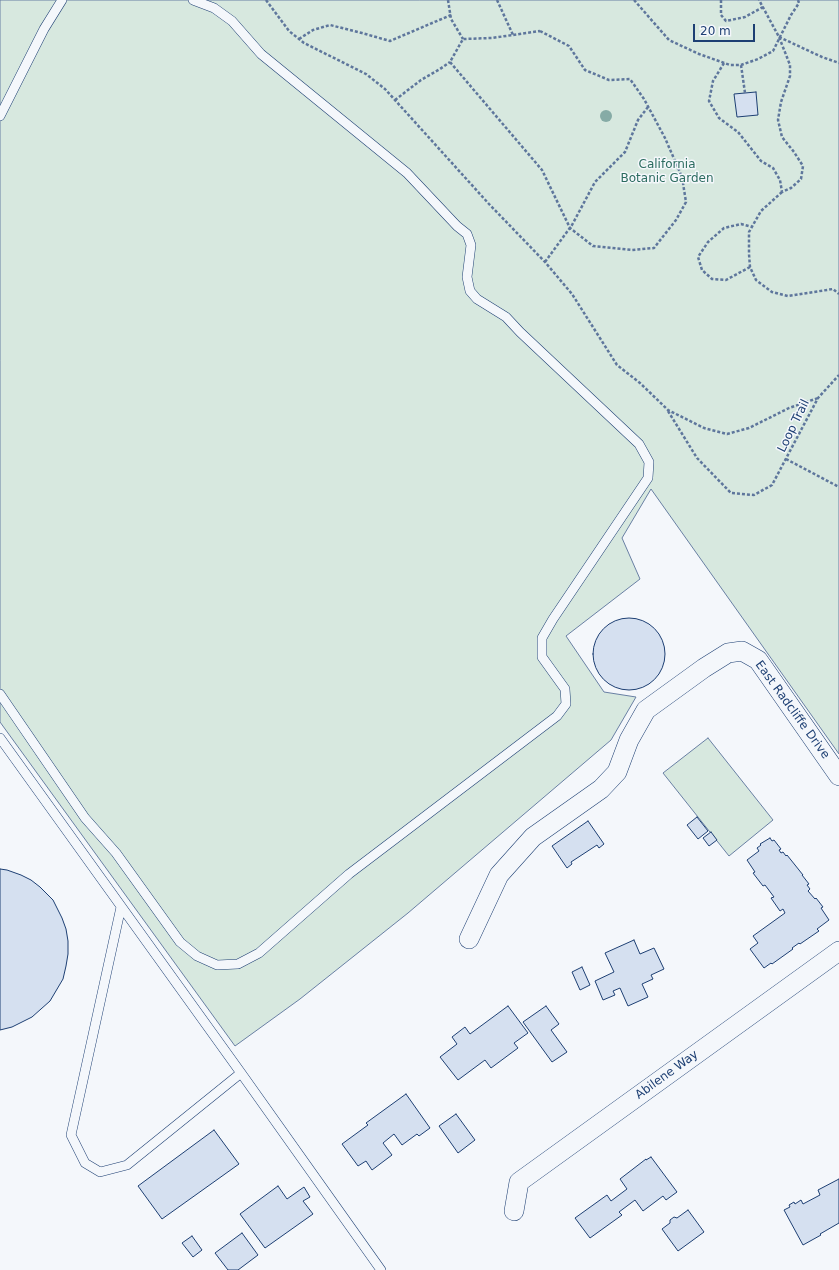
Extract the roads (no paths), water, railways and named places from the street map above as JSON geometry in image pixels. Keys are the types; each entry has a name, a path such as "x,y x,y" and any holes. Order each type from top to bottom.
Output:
{"street":[{"name":"East Radcliffe Drive","path":"469,939 499,875 533,837 601,790 617,772 629,740 646,710 704,668 728,653 742,651 758,660 839,776"},
{"name":"Abilene Way","path":"514,1211 518,1182 839,951"}],"lane":[{"path":"0,116 44,29 62,0"},
{"path":"0,694 85,818 116,853 180,942 197,956 217,965 238,964 258,953 349,874 557,716 566,704 565,689 542,657 542,638 553,619 648,478 649,462 639,444 506,317 477,299 470,291 467,277 470,245 467,234 457,226 406,173 261,54 232,21 214,8 193,0"},
{"path":"0,738 381,1270"},
{"path":"122,907 71,1135 85,1163 100,1172 127,1165 241,1073"}],"park label":[{"name":"California Botanic Garden","path":"667,172"}]}
